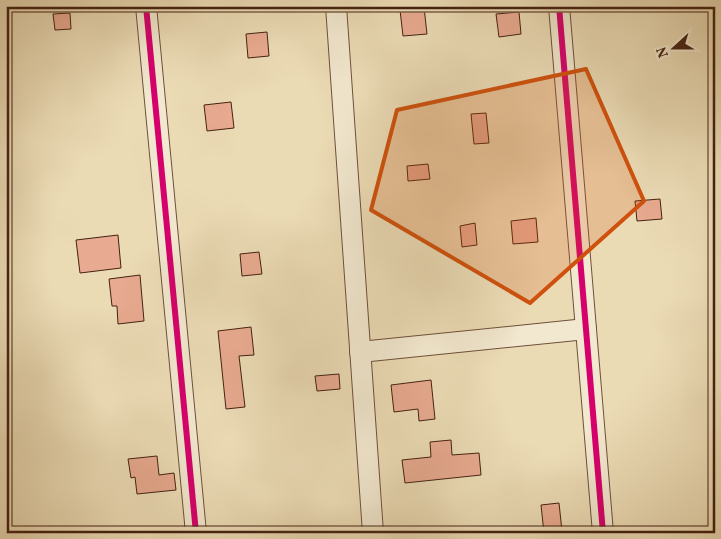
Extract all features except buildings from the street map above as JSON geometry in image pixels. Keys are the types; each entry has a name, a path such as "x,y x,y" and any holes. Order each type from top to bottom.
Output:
{"street":[{"path":"146,6 196,533"},
{"path":"336,6 372,533"},
{"path":"559,6 603,533"},
{"path":"360,352 586,330"}],"highlighted area":[{"path":"586,69 644,201 530,303 371,210 397,110"}],"cycle path":[{"path":"146,6 196,533"},
{"path":"559,6 603,533"}]}
